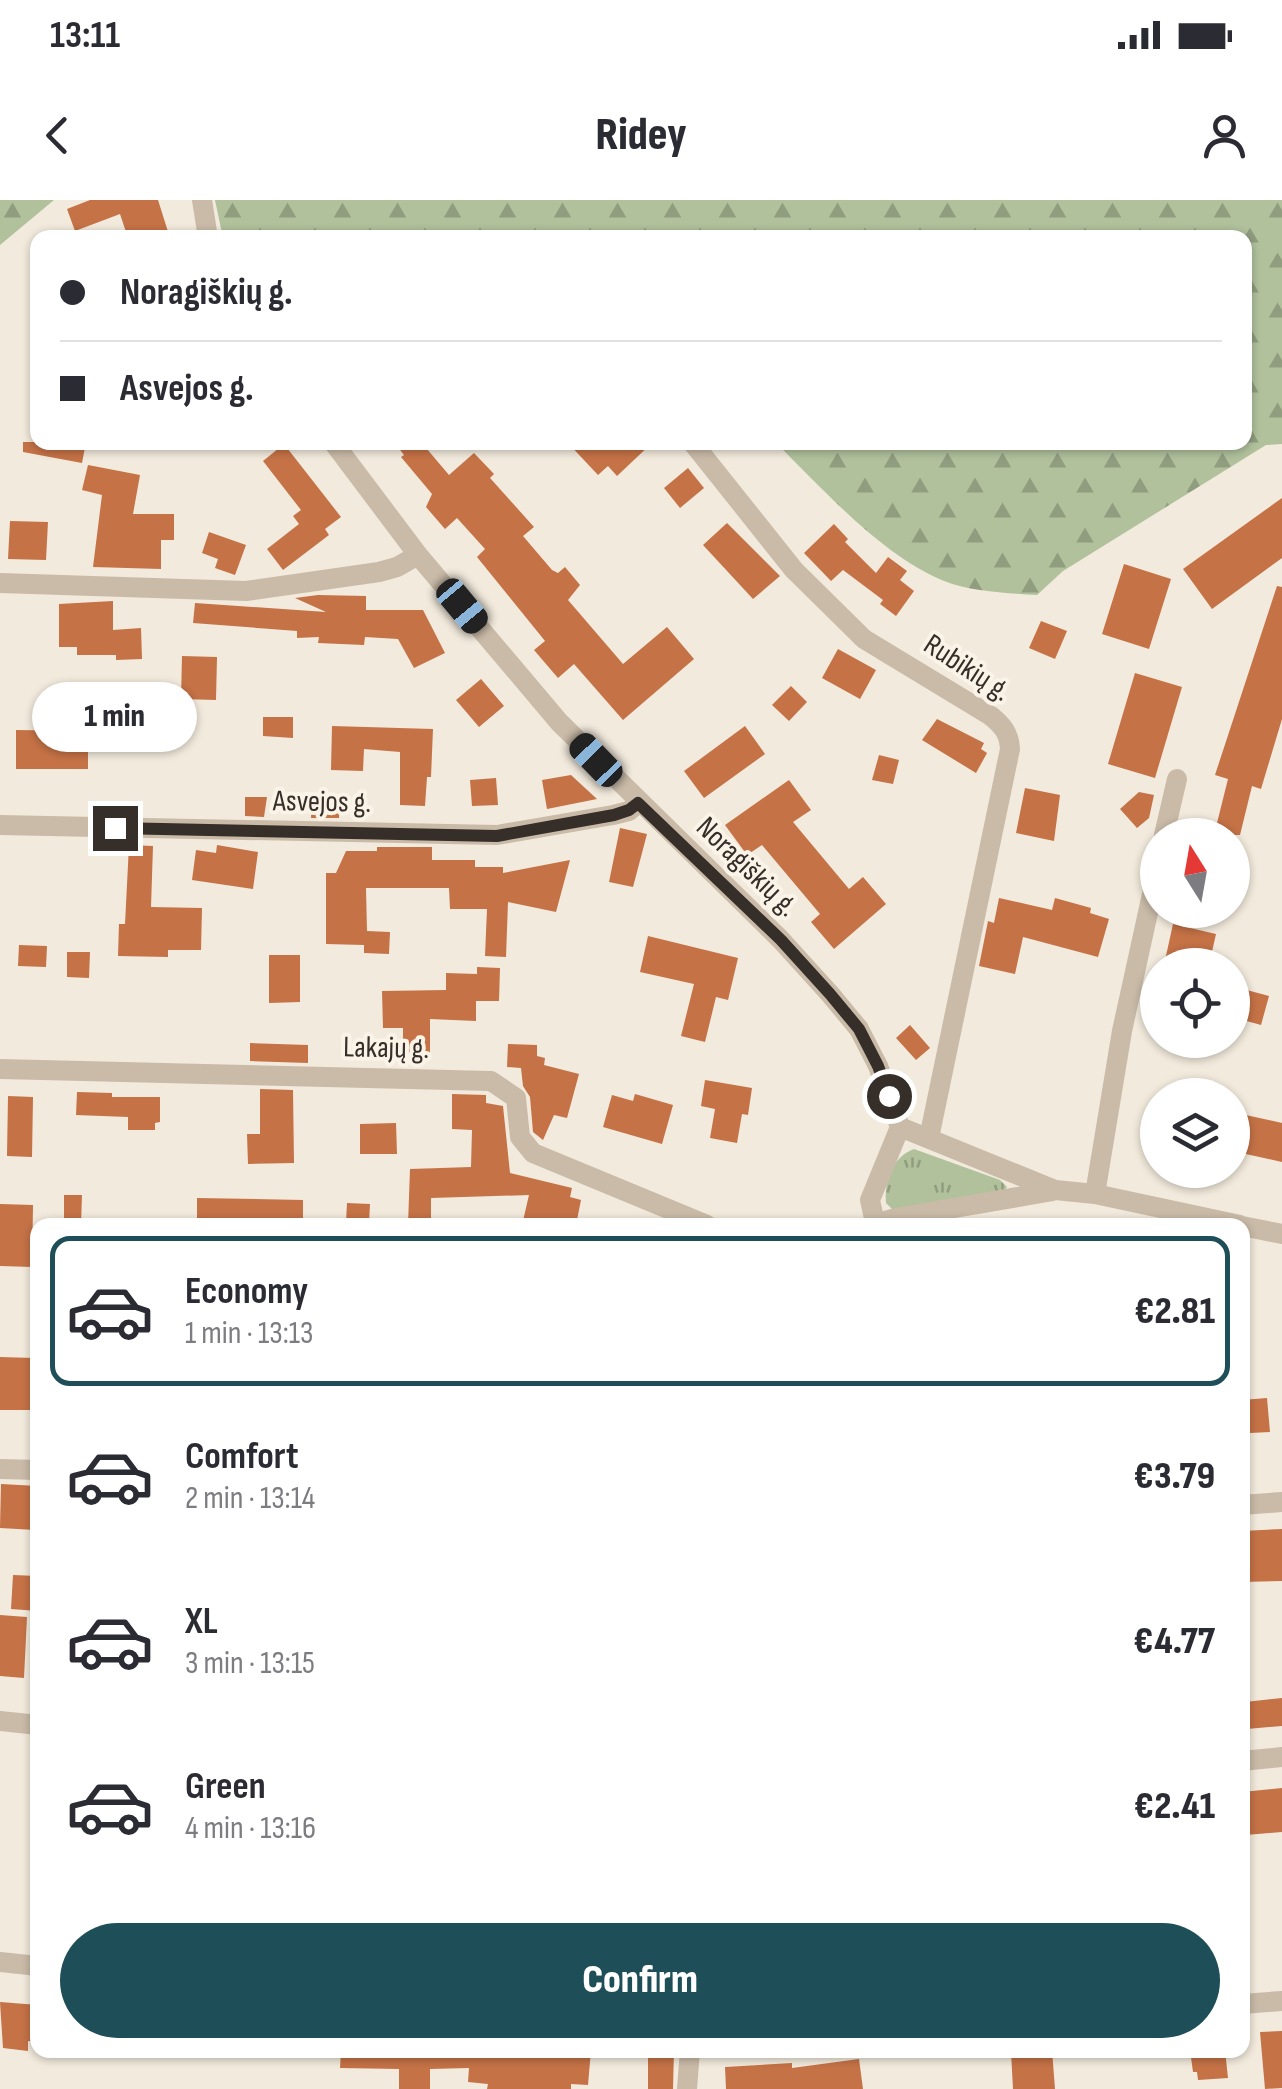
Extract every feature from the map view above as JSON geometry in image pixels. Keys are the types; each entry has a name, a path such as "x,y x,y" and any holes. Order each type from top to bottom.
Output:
{"street":[{"path":"202,200 207,230"},
{"name":"Noragiškių g.","path":"339,450 418,554 559,722 781,940 859,1029 878,1066 900,1127"},
{"name":"Rubikių g.","path":"698,450 794,570 864,639 991,716 1009,739 929,1138"},
{"path":"0,583 246,591 380,572 418,554"},
{"path":"1168,818 1176,779"},
{"name":"Asvejos g.","path":"0,826 497,836 614,815 638,803"},
{"path":"1095,1194 1122,1031 1145,928"},
{"name":"Lakajų g.","path":"0,1069 491,1080 516,1098 520,1137 533,1153 690,1218"},
{"path":"872,1218 870,1200 900,1127 1055,1190"},
{"path":"905,1218 1055,1190 1095,1194 1208,1218"},
{"path":"1250,1227 1282,1234"},
{"path":"0,1469 30,1470"},
{"path":"1250,1504 1282,1502"},
{"path":"0,1721 30,1724"},
{"path":"1250,1760 1282,1757"},
{"path":"0,1962 30,1965"},
{"path":"1250,2003 1282,2001"},
{"path":"688,2089 690,2058"}],"green space":[{"path":"0,200 54,200 0,245"},
{"path":"215,200 1282,200 1282,444 1266,445 1063,571 1037,595 966,588 921,570 876,538 783,450 1252,450 1252,230 221,230"},
{"path":"914,1149 1000,1180 1007,1187 1004,1191 895,1212 886,1203 888,1178 900,1158"}],"building":[{"path":"90,200 158,200 167,230 125,230 120,214 75,230 67,209"},
{"path":"23,442 30,442 30,450 84,450 82,463 23,452"},
{"path":"277,450 289,450 341,517 325,529 329,535 283,570 267,549 299,524 293,516 301,510 263,461"},
{"path":"400,450 428,450 449,475 474,453 494,474 490,478 534,527 523,536 552,570 558,573 565,567 580,585 568,600 623,664 667,627 694,659 623,720 574,664 558,678 534,650 545,641 477,557 485,549 457,518 445,529 426,507 432,494 401,457 404,455"},
{"path":"575,450 645,450 617,476 608,466 598,475"},
{"path":"88,465 140,475 133,514 174,514 174,540 161,540 161,569 93,567 102,495 82,490"},
{"path":"688,468 704,488 680,508 664,488"},
{"path":"1282,498 1282,558 1212,609 1183,569"},
{"path":"10,521 48,522 46,560 8,559"},
{"path":"727,523 780,576 753,599 703,545"},
{"path":"834,524 848,539 845,542 876,573 888,557 907,571 900,580 914,591 896,616 880,604 883,600 843,570 831,581 804,553"},
{"path":"209,532 246,545 235,575 215,568 218,559 202,553"},
{"path":"1124,564 1171,579 1149,649 1102,634"},
{"path":"1277,586 1282,587 1282,719 1261,789 1252,786 1244,818 1218,818 1228,779 1215,775"},
{"path":"366,596 366,610 423,610 445,653 414,668 398,639 365,637 364,645 318,643 319,637 297,638 297,631 193,623 195,603 326,612 295,598"},
{"path":"113,601 113,630 141,628 142,659 77,655 77,647 59,647 59,604"},
{"path":"1041,621 1067,631 1055,659 1029,648"},
{"path":"838,649 876,670 860,699 822,678"},
{"path":"182,656 217,657 216,700 181,699"},
{"path":"1135,673 1182,687 1155,778 1108,764"},
{"path":"481,679 504,706 479,727 456,700"},
{"path":"791,686 807,702 789,721 772,705"},
{"path":"114,692 159,695 158,722 113,718"},
{"path":"263,717 293,717 293,738 263,736"},
{"path":"937,719 984,743 981,749 987,753 976,773 922,740"},
{"path":"332,726 433,729 425,806 400,805 400,752 364,749 363,771 331,770"},
{"path":"745,726 765,754 704,798 684,771"},
{"path":"16,730 88,731 88,769 16,769"},
{"path":"879,755 899,760 893,784 872,780"},
{"path":"571,775 597,799 547,809 542,780"},
{"path":"496,778 498,805 472,806 470,780"},
{"path":"789,780 811,810 793,822 849,889 863,877 886,904 834,949 811,922 820,914 762,845 747,855 725,825"},
{"path":"1025,788 1060,795 1054,841 1016,833"},
{"path":"1139,792 1154,795 1149,818 1140,818 1137,828 1120,809"},
{"path":"245,797 267,797 264,817 245,816"},
{"path":"312,798 339,798 339,818 311,818"},
{"path":"620,828 647,834 633,887 609,882"},
{"path":"129,845 153,846 151,907 202,908 201,950 168,950 168,957 118,956 119,924 125,924"},
{"path":"217,845 258,852 253,889 192,880 196,850 216,853"},
{"path":"377,847 432,847 432,860 475,860 475,867 503,867 503,873 570,860 556,912 508,902 506,957 485,956 487,909 450,909 449,888 366,888 367,931 390,932 389,954 364,953 364,945 326,944 326,873 336,873 346,851 377,851"},
{"path":"999,898 1052,910 1055,898 1091,908 1090,913 1109,919 1098,957 1023,937 1015,974 979,966 988,921 994,923"},
{"path":"1172,928 1216,934 1213,948 1168,948"},
{"path":"648,936 738,958 728,1000 716,997 705,1042 681,1036 694,984 640,972"},
{"path":"19,945 47,946 46,967 18,966"},
{"path":"67,952 90,952 89,978 67,977"},
{"path":"269,955 300,955 300,1002 269,1003"},
{"path":"477,967 500,968 499,1001 476,1001 476,1021 430,1019 430,1054 403,1054 403,1028 383,1028 382,991 446,990 446,973 477,974"},
{"path":"1250,991 1269,996 1261,1025 1250,1022"},
{"path":"910,1025 930,1048 916,1060 896,1038"},
{"path":"250,1043 308,1045 308,1063 250,1061"},
{"path":"508,1044 537,1045 537,1056 545,1058 544,1065 579,1074 567,1118 554,1115 543,1140 533,1132 530,1097 523,1086 521,1068 507,1067"},
{"path":"705,1080 752,1088 748,1115 742,1114 737,1143 710,1138 715,1109 701,1106"},
{"path":"260,1089 293,1090 294,1163 248,1164 247,1134 260,1134"},
{"path":"77,1092 160,1097 160,1122 155,1123 155,1130 128,1130 128,1117 76,1115"},
{"path":"452,1094 486,1095 486,1103 503,1106 510,1173 572,1188 570,1197 581,1200 577,1218 524,1218 529,1195 431,1198 431,1218 408,1218 410,1169 471,1167 472,1130 452,1129"},
{"path":"635,1094 673,1105 662,1144 603,1127 612,1095 633,1101"},
{"path":"8,1096 33,1097 32,1157 7,1156"},
{"path":"1250,1116 1282,1123 1282,1162 1250,1155"},
{"path":"396,1123 397,1154 360,1154 360,1124"},
{"path":"64,1195 82,1195 81,1218 64,1218"},
{"path":"197,1198 303,1200 303,1218 197,1218"},
{"path":"347,1203 370,1204 369,1218 346,1218"},
{"path":"0,1204 33,1205 30,1267 0,1266"},
{"path":"0,1357 30,1358 30,1410 0,1410"},
{"path":"1267,1398 1270,1432 1250,1433 1250,1399"},
{"path":"1,1484 30,1486 30,1530 0,1528"},
{"path":"1282,1529 1282,1581 1250,1582 1250,1531"},
{"path":"13,1575 30,1576 30,1610 11,1609"},
{"path":"0,1615 27,1617 24,1678 0,1676"},
{"path":"1282,1698 1282,1726 1250,1729 1250,1701"},
{"path":"1282,1788 1282,1832 1250,1835 1250,1791"},
{"path":"0,2002 30,2004 28,2051 3,2048"},
{"path":"1282,2031 1282,2088 1265,2089 1260,2032"},
{"path":"341,2058 590,2058 588,2085 571,2084 571,2089 487,2089 488,2084 468,2082 469,2068 430,2069 430,2089 399,2089 399,2069 340,2068"},
{"path":"648,2058 674,2058 673,2089 648,2089"},
{"path":"1011,2058 1053,2058 1055,2089 1013,2089"},
{"path":"1191,2058 1226,2058 1228,2078 1198,2080 1197,2072 1193,2072"},
{"path":"859,2059 863,2089 726,2089 725,2067 792,2063 792,2068"}],"route":[{"path":"115,828 497,836 614,815 638,803 781,940 830,994 859,1029 889,1096"}]}
